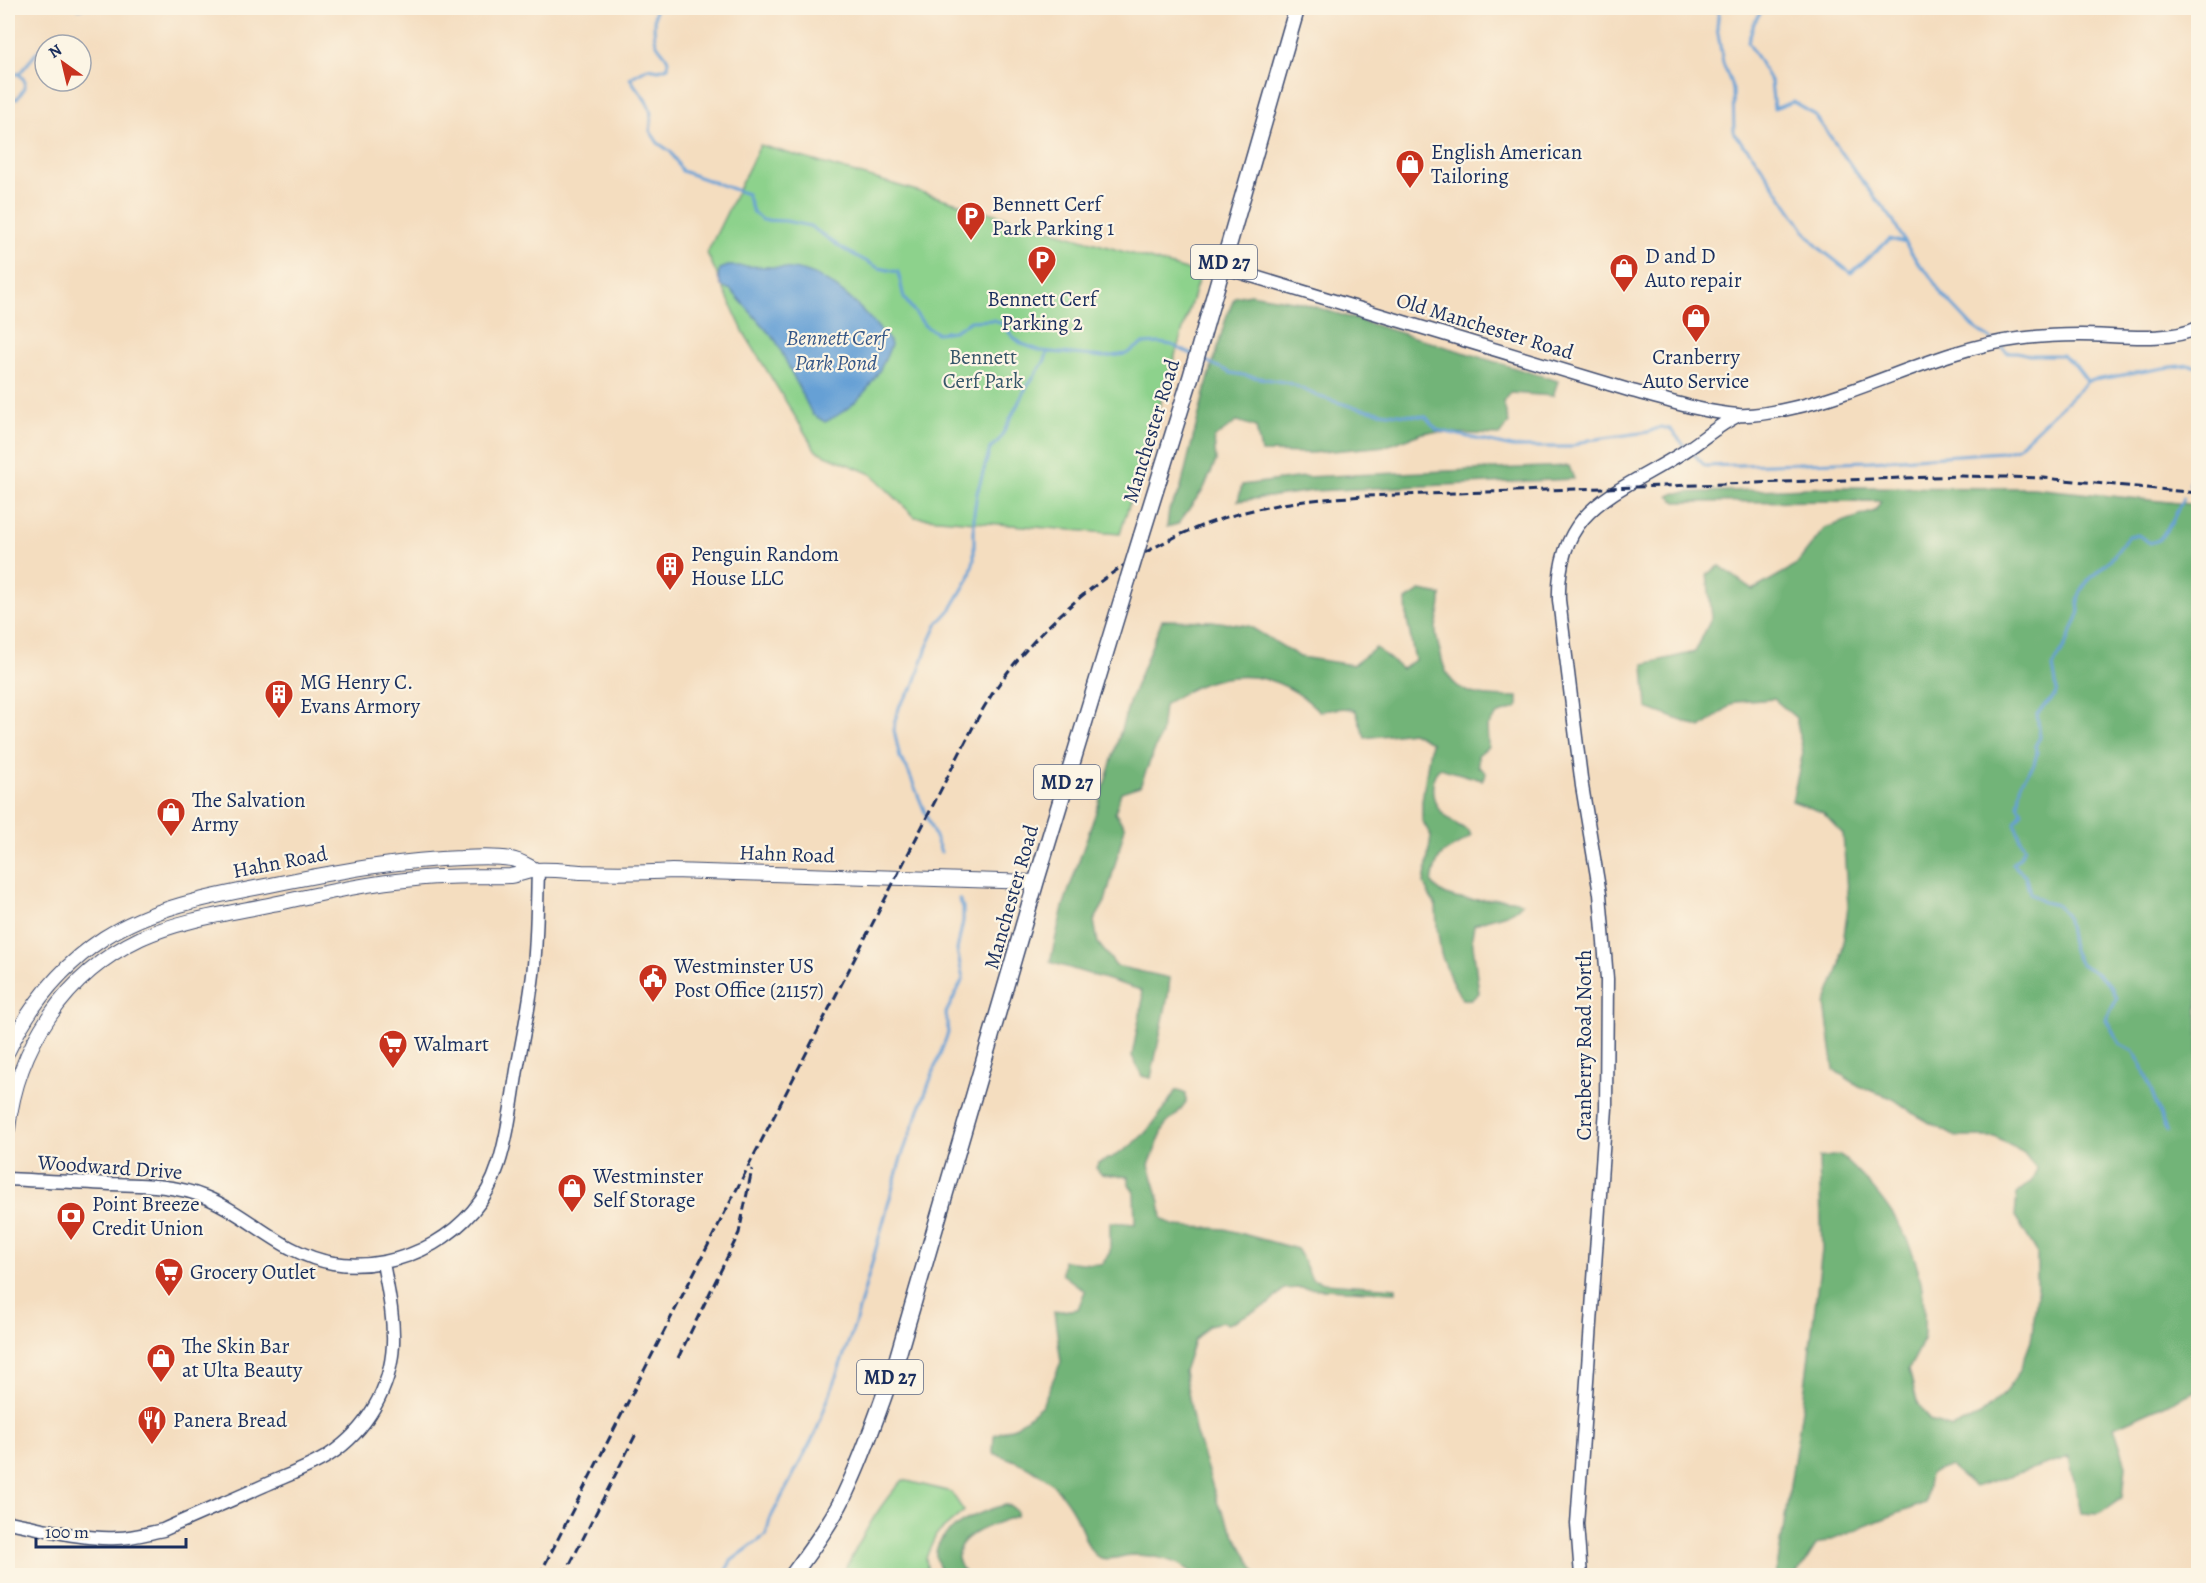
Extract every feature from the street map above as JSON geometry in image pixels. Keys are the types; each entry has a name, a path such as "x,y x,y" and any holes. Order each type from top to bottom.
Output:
{"main road":[{"name":"Manchester Road","path":"792,1575 827,1526 849,1487 897,1359 1036,882 1222,267 1297,8"},
{"name":"Hahn Road","path":"8,1051 22,1022 53,981 88,949 136,921 183,904 330,873 387,864 484,857 512,859 537,870"},
{"name":"Hahn Road","path":"8,1129 10,1104 21,1067 35,1038 65,994 74,984 111,956 142,938 169,928 334,891 415,879 514,876 537,870 634,873 672,871 1036,882"}],"street":[{"name":"Old Manchester Road","path":"1222,267 1632,391 1682,405 1739,415 1781,410 1823,401 1931,361 1990,344 2051,336 2180,334 2199,328"},
{"name":"Old Manchester Road","path":"1580,522 1605,497 1681,454 1724,422 1739,415"},
{"name":"Cranberry Road North","path":"1580,522 1562,558 1558,578 1559,600 1582,786 1600,894 1606,970 1608,1041 1606,1108 1577,1524 1581,1575"},
{"name":"Woodward Drive","path":"8,1179 146,1186 186,1191 222,1204 274,1240 303,1255 333,1263 362,1265 383,1263 415,1253 449,1234 467,1218 483,1195 498,1168 506,1136 534,966 537,870"},
{"path":"8,1522 100,1538 146,1534 163,1530 328,1456 345,1444 370,1415 388,1374 393,1346 393,1315 383,1263"}],"green space":[{"name":"Bennett Cerf Park","path":"760,145 1200,274 1120,534 915,517 871,474 816,451 744,333 707,253"},
{"path":"1250,294 1299,302 1558,381 1553,396 1511,393 1503,402 1509,423 1499,435 1426,432 1386,446 1311,453 1261,452 1256,427 1238,421 1214,438 1216,461 1204,488 1178,524 1167,527 1169,509 1180,491 1204,394 1227,315 1235,297"},
{"path":"1569,466 1574,479 1313,491 1238,501 1242,485 1304,477"},
{"path":"1835,487 2033,488 2198,505 2198,1390 2114,1427 2126,1465 2123,1497 2099,1514 2081,1513 2069,1457 1975,1487 1950,1466 1930,1474 1925,1503 1816,1545 1797,1575 1776,1575 1803,1403 1822,1250 1819,1158 1840,1155 1857,1171 1887,1206 1910,1246 1922,1290 1924,1337 1909,1369 1917,1402 1930,1421 1952,1428 1980,1415 2003,1395 2019,1373 2031,1341 2037,1295 2037,1252 2015,1216 2017,1194 2031,1182 2037,1170 2024,1153 1995,1137 1956,1137 1919,1117 1892,1098 1861,1087 1834,1070 1825,1004 1840,965 1848,906 1843,834 1822,812 1792,801 1803,752 1796,718 1774,699 1735,702 1701,728 1647,708 1644,664 1695,652 1712,617 1707,574 1720,566 1753,590 1795,566 1825,528 1875,511 1881,501 1676,502 1669,496 1676,493"},
{"path":"1420,591 1441,595 1436,634 1445,669 1451,680 1459,687 1479,695 1518,697 1518,707 1497,715 1487,727 1488,747 1478,755 1478,766 1486,773 1482,780 1440,768 1433,780 1433,793 1438,808 1448,819 1469,831 1471,836 1440,857 1432,883 1441,892 1451,897 1511,900 1522,903 1512,912 1474,925 1472,937 1479,993 1471,1000 1462,999 1451,980 1441,954 1436,906 1424,884 1431,836 1422,820 1422,801 1431,742 1412,732 1365,738 1356,711 1352,709 1319,711 1301,696 1282,685 1243,676 1224,678 1184,693 1164,705 1161,734 1140,786 1121,792 1115,813 1125,827 1105,902 1094,921 1098,943 1116,966 1170,978 1151,1078 1142,1076 1132,1056 1143,999 1141,990 1050,962 1063,907 1098,806 1130,700 1162,620 1212,621 1249,626 1300,657 1353,665 1376,648 1402,669 1415,660 1407,619 1406,600"},
{"path":"1176,1090 1186,1094 1186,1102 1165,1125 1149,1165 1160,1202 1162,1218 1174,1226 1225,1229 1297,1249 1312,1279 1324,1283 1396,1288 1396,1292 1284,1289 1269,1304 1228,1324 1222,1322 1209,1325 1194,1341 1184,1371 1195,1430 1218,1504 1257,1575 1195,1575 1174,1562 1148,1556 1131,1555 1103,1559 1095,1555 1090,1548 1072,1509 1055,1486 1034,1470 993,1453 994,1435 1017,1426 1042,1405 1061,1362 1054,1312 1078,1309 1085,1291 1062,1274 1063,1261 1102,1265 1110,1252 1110,1222 1135,1224 1134,1192 1129,1184 1129,1177 1101,1174 1096,1168 1098,1163 1124,1151 1135,1143 1161,1114"},
{"path":"903,1480 951,1492 964,1511 936,1535 926,1557 928,1575 842,1575 877,1513"},
{"path":"1006,1505 1011,1506 1017,1512 1016,1516 980,1530 963,1542 958,1558 965,1575 942,1575 936,1557 937,1547 943,1538 962,1522"}],"water":[{"name":"Bennett Cerf Park Pond","path":"728,266 798,270 825,280 849,298 889,340 891,345 880,370 866,391 848,408 825,422 812,414 776,341 731,290 721,286 718,276 720,269"}],"waterway":[{"path":"655,8 655,38 668,59 668,67 659,70 648,68 630,78 650,108 650,131 658,143 671,152 682,171 747,194 753,212 762,220 786,221 810,226 843,249 879,268 898,272 904,298 925,326 937,333 954,331 971,321 994,320 1003,324 1022,344 1041,351 1104,357 1126,354 1142,344 1159,343 1172,345 1193,355"},
{"path":"1719,8 1717,28 1723,63 1733,89 1734,134 1754,156 1818,247 1851,273 1890,239 1905,243 1941,293 1972,326 1992,340"},
{"path":"1763,8 1754,23 1748,42 1771,82 1774,109 1793,102 1814,114 1893,220 1905,243"},
{"path":"8,103 10,98 17,99 24,89 25,81 19,74 33,57"},
{"path":"8,74 19,74"},
{"path":"2000,346 2007,352 2062,355 2075,365 2087,381"},
{"path":"941,852 907,768 900,758 894,730 895,720 900,705 914,686 938,623 951,609 969,578 974,560 974,513 977,493 990,449 1000,439 1026,388 1044,362 1048,352"},
{"path":"1202,359 1231,373 1289,383 1320,397 1350,406 1426,417 1437,430 1512,447 1570,447 1589,440 1648,432 1661,427 1670,429 1686,447"},
{"path":"1691,451 1705,466 1871,461 2002,452 2017,448 2088,381 2164,368 2188,365 2198,367"},
{"path":"2190,485 2191,477 2198,465"},
{"path":"2166,1131 2142,1065 2133,1051 2120,1044 2106,1019 2117,999 2111,986 2096,973 2079,963 2072,948 2066,915 2057,905 2043,902 2030,893 2025,875 2012,864 2019,858 2025,847 2020,840 2015,822 2022,812 2018,805 2022,781 2034,764 2037,753 2035,746 2040,737 2037,714 2056,694 2053,667 2080,612 2078,604 2082,589 2111,559 2128,536 2138,535 2150,543 2159,540 2172,522 2183,498"},
{"path":"723,1576 731,1561 766,1535 770,1519 816,1432 855,1324 901,1158 948,1033 946,1013 963,979 957,950 963,921 963,907 959,899"}],"railway":[{"path":"539,1576 980,714 991,695 1028,648 1083,595 1114,572 1181,534 1216,520 1267,507 1338,498 1962,476 2044,478 2198,493"},
{"path":"678,1358 739,1233 752,1169"},
{"path":"564,1576 636,1434"}],"place":[{"name":"English American Tailoring","path":"1410,190"},
{"name":"Bennett Cerf Park Parking 1","path":"971,242"},
{"name":"Bennett Cerf Parking 2","path":"1042,286"},
{"name":"D and D Auto repair","path":"1624,294"},
{"name":"Cranberry Auto Service","path":"1696,344"},
{"name":"Penguin Random House LLC","path":"670,592"},
{"name":"MG Henry C. Evans Armory","path":"279,720"},
{"name":"The Salvation Army","path":"171,838"},
{"name":"Westminster US Post Office (21157)","path":"653,1004"},
{"name":"Walmart","path":"393,1070"},
{"name":"Westminster Self Storage","path":"572,1214"},
{"name":"Point Breeze Credit Union","path":"71,1242"},
{"name":"Grocery Outlet","path":"169,1298"},
{"name":"The Skin Bar at Ulta Beauty","path":"161,1384"},
{"name":"Panera Bread","path":"152,1446"}]}
